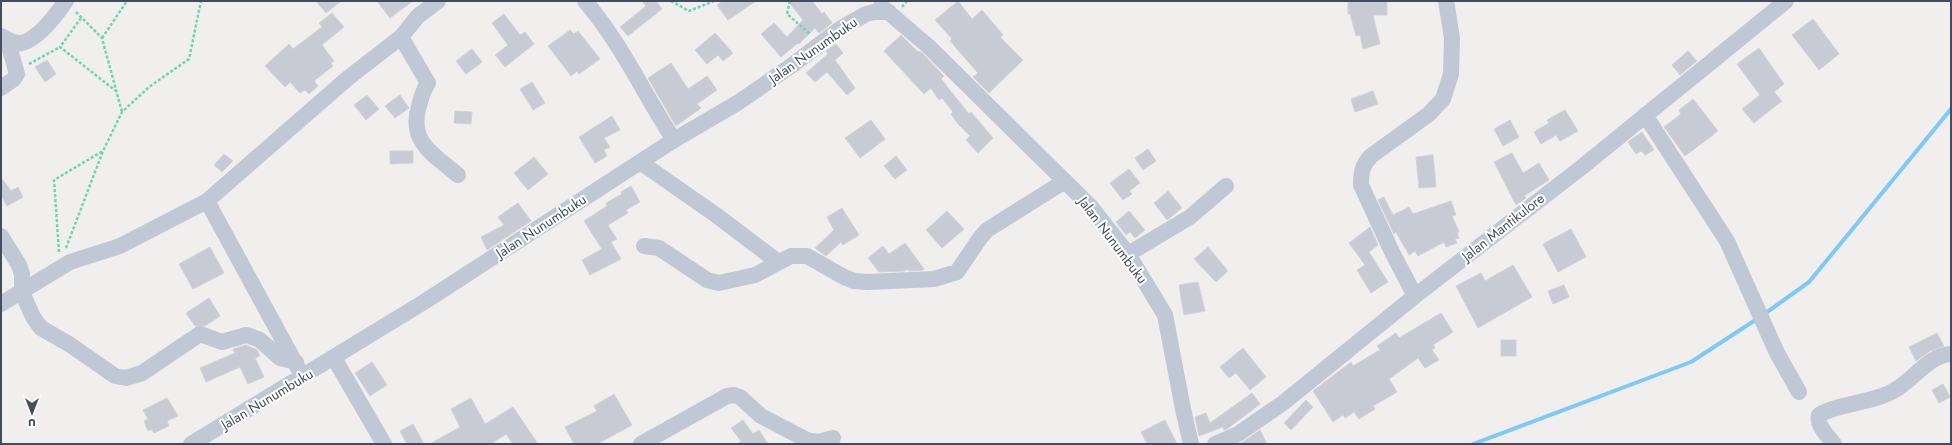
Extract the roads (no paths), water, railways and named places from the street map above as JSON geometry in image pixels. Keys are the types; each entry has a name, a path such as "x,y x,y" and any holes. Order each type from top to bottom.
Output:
{"street":[{"path":"1,304 70,262 120,246 208,200 348,78 401,37 418,16 438,1"},
{"path":"585,1 598,16 615,42 650,104 674,140"},
{"name":"Jalan Nunumbuku","path":"875,1 928,46 1065,181 1091,207 1128,254 1165,315 1191,444"},
{"path":"1415,296 1392,252 1364,192 1361,185 1361,173 1365,162 1371,156 1430,114 1443,99 1451,74 1452,38 1446,1"},
{"name":"Jalan Mantikulore","path":"1215,444 1238,434 1283,403 1415,296 1582,167 1786,1"},
{"path":"4,38 14,43 22,43 27,41 48,24 65,2"},
{"name":"Jalan Nunumbuku","path":"191,444 424,302 674,140 739,102 859,17 874,12 889,12"},
{"path":"401,37 428,83 422,96 416,117 416,132 420,142 458,174"},
{"path":"1,88 14,79 17,74 4,38"},
{"path":"1646,115 1727,241 1777,353 1798,392"},
{"path":"640,162 716,215 778,262"},
{"path":"644,246 659,248 707,280 719,283 755,276 778,262 796,255 807,256 854,281 926,280 947,276 957,272 987,230 1065,181"},
{"path":"1128,254 1190,217 1226,186"},
{"path":"208,200 296,362 302,377"},
{"path":"1,236 19,265 22,274 22,292 33,317 41,328 75,348 111,373 122,378 134,377 142,373 200,334 222,342 246,335 250,336 260,340 280,358 296,362"},
{"path":"1834,444 1818,421 1819,415 1894,391 1932,361 1939,357 1951,354"},
{"path":"334,358 384,444"},
{"path":"640,444 727,396 734,395 744,400 761,416 807,440 818,442 833,438"}],"waterway":[{"path":"1763,315 1809,282 1951,109"},
{"path":"1473,444 1691,362 1757,319"}]}
